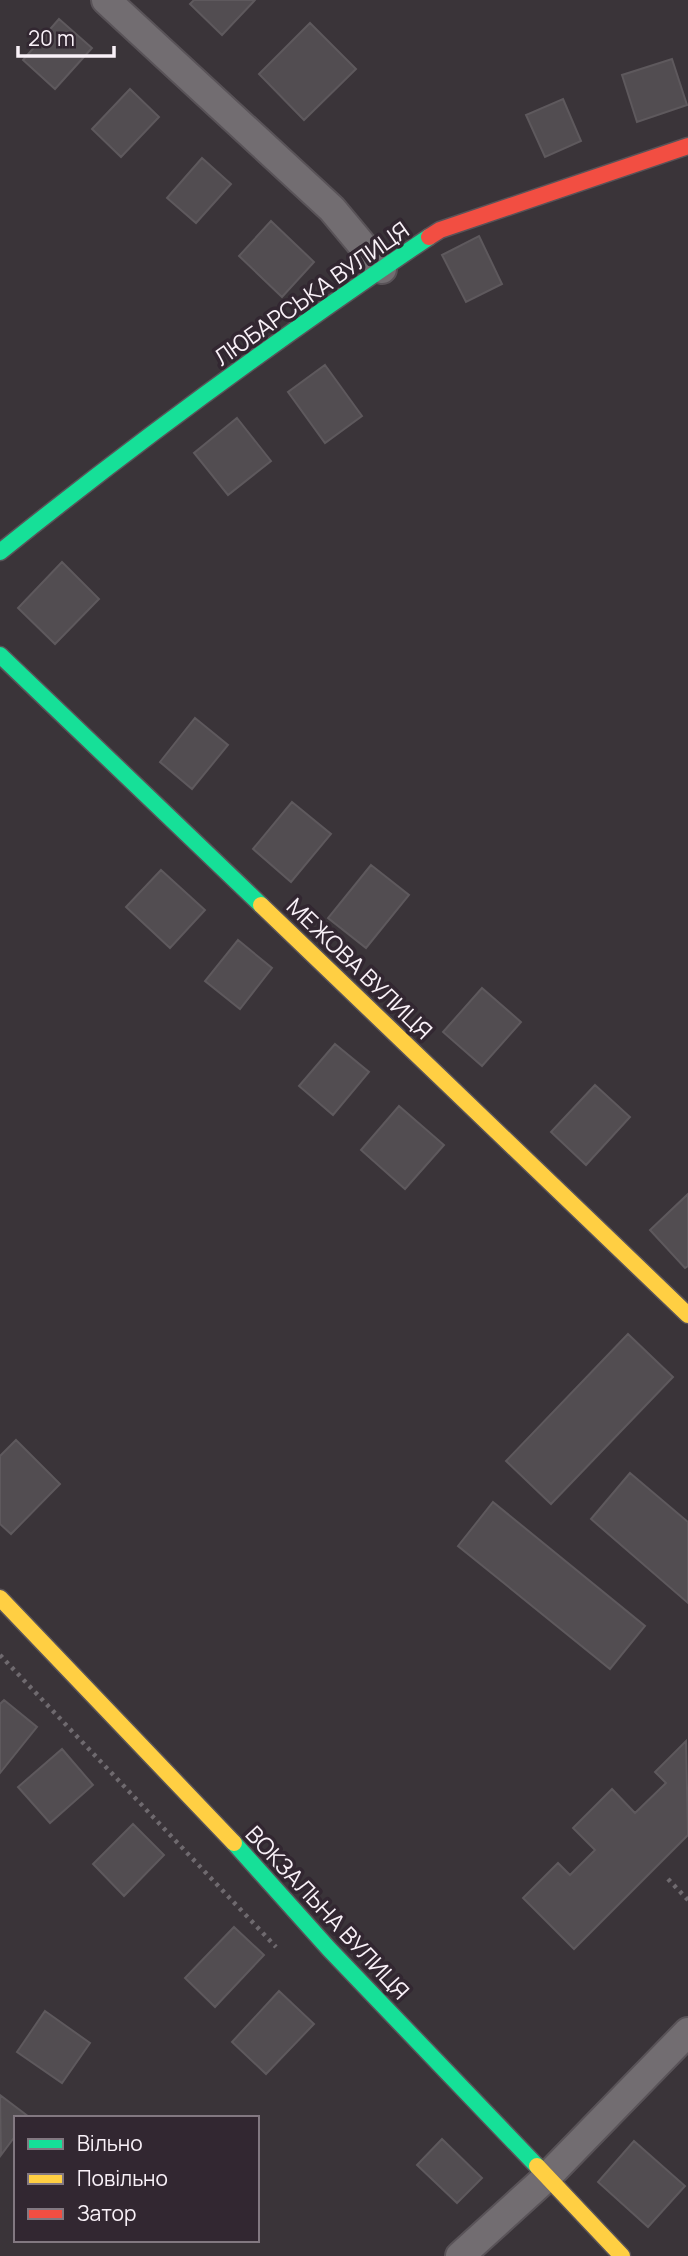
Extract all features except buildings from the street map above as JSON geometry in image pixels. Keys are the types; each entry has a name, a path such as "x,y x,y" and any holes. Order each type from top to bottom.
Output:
{"street":[{"path":"106,0 332,209 382,269"},
{"name":"ЛЮБАРСЬКА ВУЛИЦЯ","path":"0,552 83,486 343,295 440,230 688,146"},
{"name":"МЕЖОВА ВУЛИЦЯ","path":"0,655 688,1315"},
{"name":"ВОКЗАЛЬНА ВУЛИЦЯ","path":"0,1598 622,2256"},
{"path":"460,2256 547,2177 688,2032"}],"path":[{"path":"668,1879 688,1900"}],"traffic: fast":[{"path":"0,552 211,390 429,237"},
{"path":"0,655 261,905"},
{"path":"234,1843 329,1949 537,2166"}],"traffic: slow":[{"path":"261,905 688,1315"},
{"path":"0,1598 234,1843"},
{"path":"537,2166 622,2256"}],"traffic: jam":[{"path":"429,237 440,230 688,146"}]}
